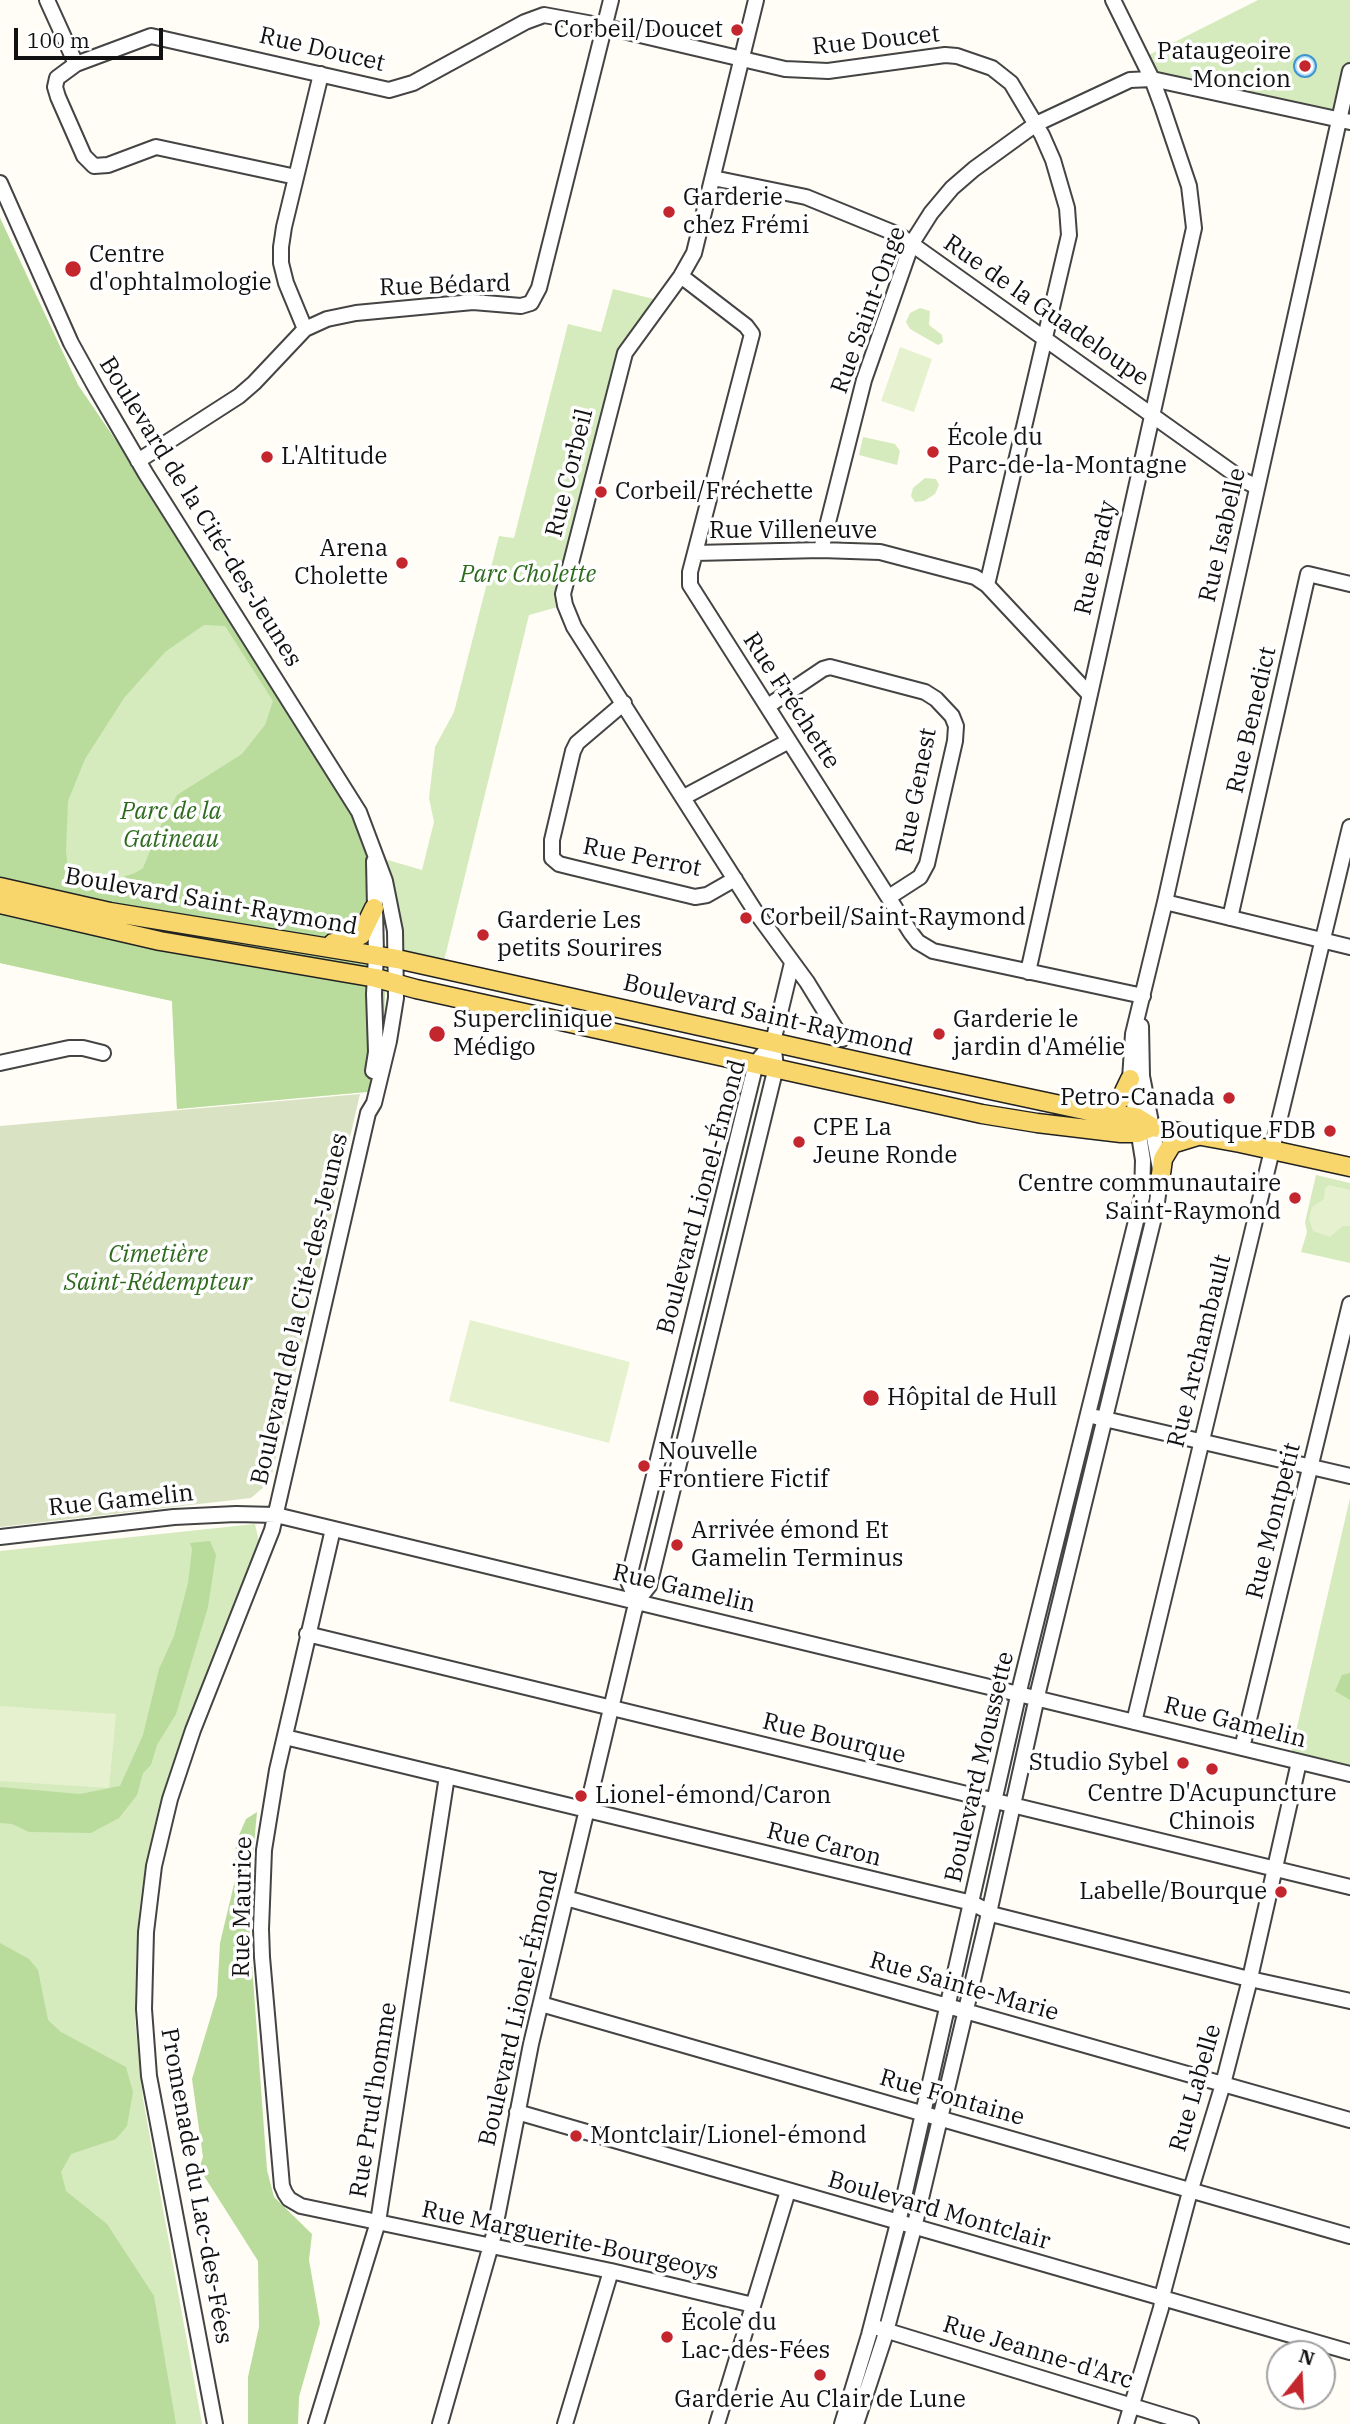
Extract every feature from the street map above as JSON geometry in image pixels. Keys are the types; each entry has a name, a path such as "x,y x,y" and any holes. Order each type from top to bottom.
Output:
{"main road":[{"name":"Boulevard Saint-Raymond","path":"0,887 110,912 397,959 1098,1113 1142,1126 1350,1167"},
{"name":"Boulevard Saint-Raymond","path":"0,904 134,936 376,978 990,1115 1037,1123 1142,1126"},
{"path":"311,944 355,939 365,930 374,908"},
{"path":"1098,1113 1120,1100 1130,1079"},
{"path":"1161,1174 1163,1159 1172,1144 1201,1136"}],"street":[{"path":"47,0 76,64 57,78 55,87 84,156 94,166 108,165 156,147 296,177"},
{"name":"Rue Bédard","path":"138,461 239,396 305,329 327,319 356,313 473,302 521,306 531,303 539,289 611,0"},
{"name":"Rue Corbeil","path":"756,0 694,253 681,276 625,353 564,594 565,606 574,627 735,879 807,982 842,1039"},
{"name":"Rue Brady","path":"1028,972 1194,228 1189,186 1152,79 1118,1"},
{"name":"Rue Doucet","path":"76,64 150,36 389,90 413,83 525,22 544,15 808,72 945,55 957,56 992,68 1011,83 1036,124 1053,160 1069,222 1066,250 987,585"},
{"name":"Rue Isabelle","path":"1142,1126 1130,1079 1133,1034 1257,486 1345,120 1350,71"},
{"path":"305,329 286,283 281,263 283,231 321,74"},
{"name":"Rue Saint-Onge","path":"821,550 864,380 912,243 931,213 952,188 1000,148 1036,124 1130,80 1152,79 1345,120"},
{"name":"Rue de la Guadeloupe","path":"713,178 816,200 900,235 1243,480 1257,486"},
{"name":"Boulevard de la Cité-des-Jeunes","path":"0,183 71,344 138,461 359,812 390,898 397,959 390,1041 374,1103 368,1114 276,1515"},
{"name":"Rue Fréchette","path":"681,276 746,326 751,334 690,572 692,589 911,933 926,947 1142,1003"},
{"name":"Rue Villeneuve","path":"695,553 821,550 892,555 975,577 987,585 1089,694"},
{"name":"Rue Benedict","path":"1230,918 1308,574 1350,584"},
{"name":"Rue Genest","path":"768,706 822,669 830,667 925,692 952,716 956,726 955,741 928,864 920,877 888,897"},
{"name":"Rue Perrot","path":"624,703 577,743 573,751 552,840 552,858 559,864 695,897 707,895 735,879"},
{"path":"684,797 789,741"},
{"name":"Rue Archambault","path":"1134,1722 1350,827"},
{"name":"Boulevard de la Cité-des-Jeunes","path":"368,1114 367,1101 376,1052 373,994 376,978 374,856"},
{"path":"1165,902 1350,947"},
{"path":"772,1042 792,962"},
{"name":"Rue Isabelle","path":"1142,1003 1142,1126"},
{"name":"Boulevard Lionel-Émond","path":"637,1601 628,1581 756,1063 772,1042"},
{"name":"Boulevard Lionel-Émond","path":"440,2424 491,2246 541,2004 637,1601 649,1586 776,1068 772,1042"},
{"path":"0,1063 69,1048 103,1053"},
{"name":"Boulevard Moussette","path":"842,2424 914,2228 1037,1698 1156,1209 1161,1174 1142,1126"},
{"name":"Boulevard Moussette","path":"856,2424 879,2329 898,2223 1019,1693 1142,1197 1142,1126"},
{"name":"Rue Montpetit","path":"1242,1748 1350,1304"},
{"path":"1088,1416 1350,1476"},
{"name":"Rue Gamelin","path":"0,1537 174,1517 276,1515 1350,1774"},
{"name":"Promenade du Lac-des-Fées","path":"215,2424 149,2076 144,2009 146,1932 154,1866 170,1799 193,1730 276,1515"},
{"name":"Rue Maurice","path":"332,1529 285,1737 264,1850 261,1929 282,2186 289,2199 301,2206 378,2222"},
{"name":"Rue Bourque","path":"307,1634 1350,1887"},
{"name":"Rue Caron","path":"285,1737 972,1903 989,1913 1350,2001"},
{"name":"Rue Labelle","path":"1126,2424 1163,2298 1190,2191 1223,2084 1299,1762"},
{"name":"Rue Prud'homme","path":"316,2424 378,2222 447,1776"},
{"name":"Rue Sainte-Marie","path":"566,1898 1350,2120"},
{"name":"Rue Fontaine","path":"541,2004 1350,2236"},
{"name":"Boulevard Montclair","path":"517,2112 1350,2352"},
{"path":"717,2424 788,2191"},
{"name":"Rue Marguerite-Bourgeoys","path":"378,2222 611,2271 753,2305"},
{"path":"565,2424 611,2271"},
{"name":"Rue Jeanne-d'Arc","path":"879,2329 1191,2424"}],"green space":[{"path":"1258,0 1350,0 1350,71 1339,119 1152,79 1141,59"},
{"name":"Parc de la Gatineau","path":"0,218 78,385 322,743 374,856 422,870 434,822 429,798 435,747 454,712 499,536 514,538 568,324 601,332 613,289 662,301 632,341 565,605 529,615 442,969 397,959 376,859 377,1091 177,1109 172,1001 0,963"},
{"name":"Parc de la Gatineau","path":"0,218 78,385 322,743 376,867 386,959 383,1050 377,1091 177,1109 172,1001 0,963","holes":["204,625 225,626 273,701 265,725 242,754 177,795 143,868 107,882 79,885 69,878 66,851 68,801 85,759 124,698 165,652"]},
{"path":"920,308 930,311 929,325 942,335 943,342 938,345 910,329 906,322 910,313"},
{"path":"900,347 932,359 914,412 881,401"},
{"path":"863,437 895,444 900,451 897,465 859,455"},
{"path":"925,478 936,479 939,485 935,494 924,501 915,502 911,496 913,488"},
{"name":"Cimetière Saint-Rédempteur","path":"360,1094 271,1478 265,1486 251,1498 0,1527 0,1126"},
{"path":"1316,1175 1350,1183 1350,1263 1301,1252"},
{"path":"1329,1185 1350,1190 1350,1226 1343,1226 1330,1237 1313,1231 1309,1219 1312,1207 1324,1199 1325,1188"},
{"path":"470,1320 630,1362 609,1443 449,1401"},
{"path":"1350,1498 1350,1774 1291,1753"},
{"path":"255,1524 259,1542 172,1769 145,1868 139,1912 135,2019 143,2099 202,2424 0,2424 0,1551"},
{"path":"210,1541 216,1555 208,1607 176,1714 157,1745 151,1765 143,1773 137,1795 119,1818 91,1833 29,1832 12,1824 0,1823 0,1787 80,1794 120,1786 143,1735 159,1669 174,1636 188,1583 192,1549 190,1543"},
{"path":"1350,1673 1350,1700 1335,1691 1342,1675"},
{"path":"0,1706 116,1714 109,1788 0,1781"},
{"path":"257,1812 248,1910 267,2170 274,2197 312,2234 309,2260 320,2323 299,2397 298,2424 248,2424 248,2377 259,2327 258,2261 199,2168 203,2157 192,2079 217,1996 220,1943 235,1880 236,1842 246,1819"},
{"path":"0,1943 29,1959 38,1970 48,2020 61,2032 126,2067 133,2092 127,2126 116,2139 71,2154 61,2172 66,2191 107,2224 154,2296 176,2424 0,2424"}],"water":[{"name":"Pataugeoire Moncion","path":"1305,55 1313,58 1316,66 1313,74 1305,77 1297,74 1294,66 1297,58"}],"place":[{"name":"Corbeil/Doucet","path":"737,30"},
{"name":"Pataugeoire Moncion","path":"1305,66"},
{"name":"Garderie chez Frémi","path":"669,212"},
{"name":"Centre d'ophtalmologie","path":"73,269"},
{"name":"École du Parc-de-la-Montagne","path":"933,452"},
{"name":"L'Altitude","path":"267,457"},
{"name":"Corbeil/Fréchette","path":"601,492"},
{"name":"Arena Cholette","path":"402,563"},
{"name":"Corbeil/Saint-Raymond","path":"746,918"},
{"name":"Garderie Les petits Sourires","path":"483,935"},
{"name":"Superclinique Médigo","path":"437,1034"},
{"name":"Garderie le jardin d'Amélie","path":"939,1034"},
{"name":"Petro-Canada","path":"1229,1098"},
{"name":"Boutique FDB","path":"1330,1131"},
{"name":"CPE La Jeune Ronde","path":"799,1142"},
{"name":"Centre communautaire Saint-Raymond","path":"1295,1198"},
{"name":"Hôpital de Hull","path":"871,1398"},
{"name":"Nouvelle Frontiere Fictif","path":"644,1466"},
{"name":"Arrivée émond Et Gamelin Terminus","path":"677,1545"},
{"name":"Studio Sybel","path":"1183,1763"},
{"name":"Centre D'Acupuncture Chinois","path":"1212,1769"},
{"name":"Lionel-émond/Caron","path":"581,1796"},
{"name":"Labelle/Bourque","path":"1281,1892"},
{"name":"Montclair/Lionel-émond","path":"576,2136"},
{"name":"École du Lac-des-Fées","path":"667,2337"},
{"name":"Garderie Au Clair de Lune","path":"820,2375"}],"park label":[{"name":"Parc Cholette","path":"528,575"}]}
